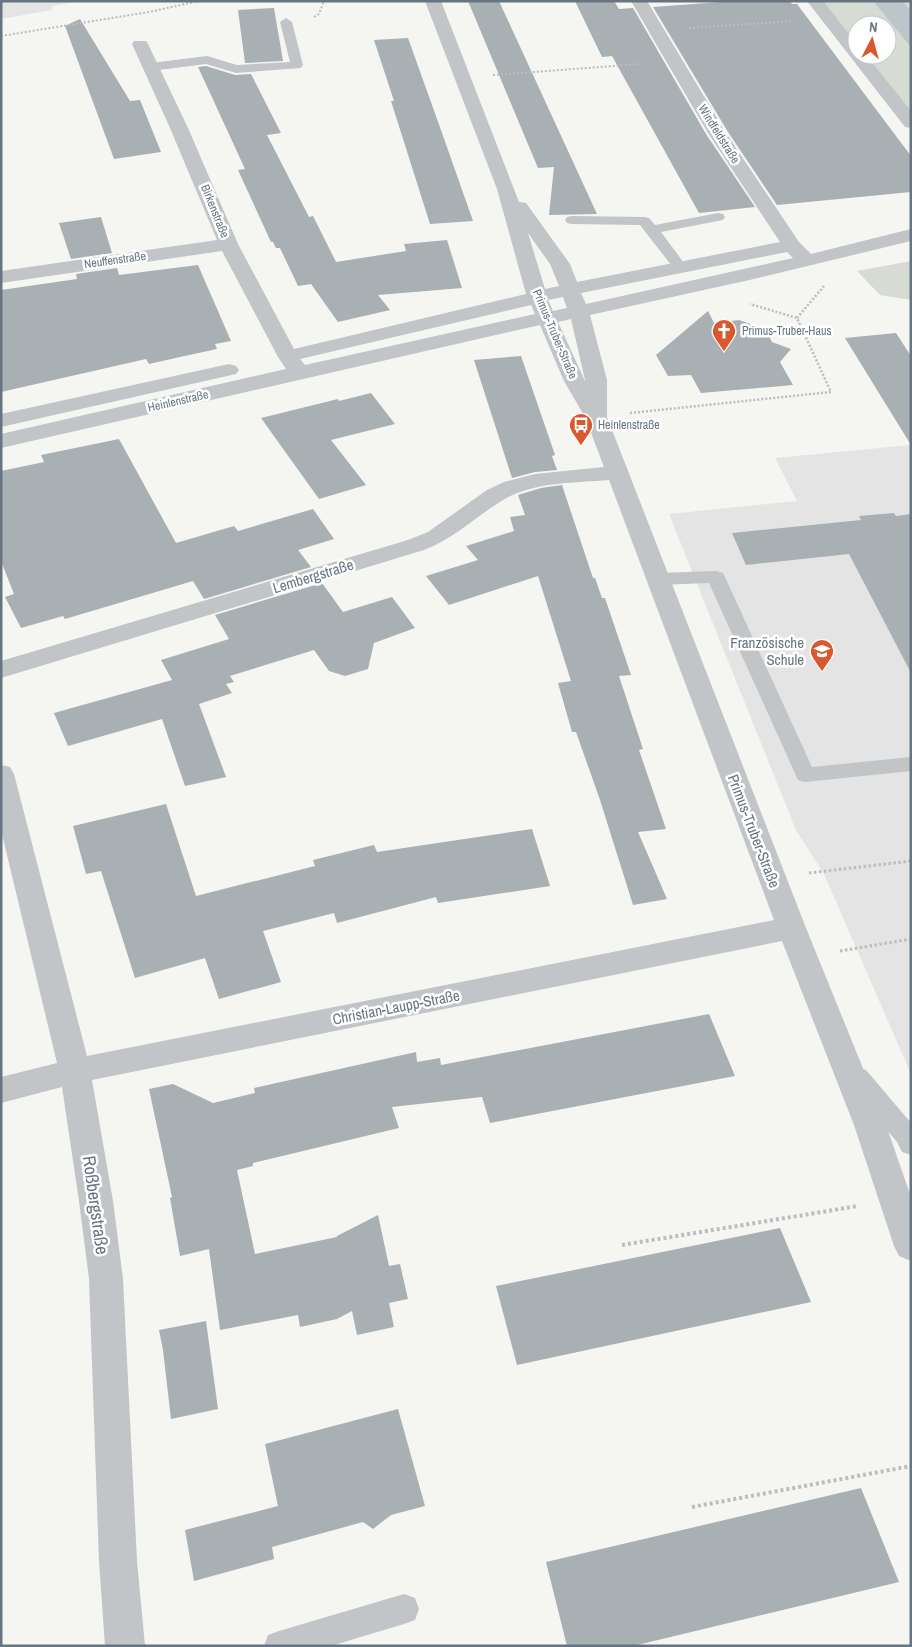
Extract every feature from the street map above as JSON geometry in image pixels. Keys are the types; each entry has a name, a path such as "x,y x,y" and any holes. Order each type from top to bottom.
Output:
{"street":[{"name":"Primus-Truber-Straße","path":"432,1 506,189 537,297 575,381 596,417 771,877 845,1064 896,1200 911,1246"},
{"name":"Windfeldstraße","path":"639,1 717,133 792,246 807,260"},
{"path":"815,1 911,123"},
{"name":"Birkenstraße","path":"140,44 179,128 228,244 294,365"},
{"name":"Primus-Truber-Straße","path":"506,189 560,264 579,312 596,380 596,417"},
{"name":"Heinlenstraße","path":"1,441 294,365 569,288 792,246 911,234"},
{"name":"Heinlenstraße","path":"1,421 546,319 807,260 911,234"},
{"name":"Neuffenstraße","path":"1,276 228,244"},
{"name":"Lembergstraße","path":"1,670 416,545 436,537 495,496 512,487 535,481 617,472"},
{"name":"Roßbergstraße","path":"1,774 75,1071 96,1201 106,1279 118,1560 125,1646"},
{"name":"Christian-Laupp-Straße","path":"1,1090 75,1071 791,928"}],"lane":[{"path":"151,67 207,60 236,69 297,65 286,22"},
{"path":"651,230 718,217"},
{"path":"572,220 644,221 680,267"},
{"path":"658,579 716,577 805,775 911,764"},
{"path":"845,1064 907,1136 911,1145"},
{"path":"278,1646 404,1609"}],"path":[{"path":"1,36 149,12 199,1"},
{"path":"656,30 828,19"},
{"path":"462,77 675,62"},
{"path":"797,318 827,282"},
{"path":"596,417 831,392 797,318 746,303"},
{"path":"771,877 911,861"},
{"path":"803,957 911,939"},
{"path":"622,1245 896,1200"},
{"path":"692,1507 911,1466"}],"shaded area":[{"path":"1,1 79,1 52,6 52,10 1,19"},
{"path":"815,1 911,1 911,123 865,65 897,65 897,15 847,15 847,43"},
{"path":"873,1 902,1 911,11 911,47 897,30 897,15 885,15"},
{"path":"911,261 911,300 880,295 857,271"},
{"name":"Französische Schule","path":"911,445 911,1074 824,874 796,830 669,514 797,501 775,458"}],"building":[{"path":"468,1 499,1 597,214 549,215 554,167 538,168"},
{"path":"575,1 614,1 619,9 633,8 706,134 755,207 699,213 612,56 602,57"},
{"path":"735,1 790,1 792,4 797,4 911,156 911,192 777,205 728,132 653,7"},
{"path":"274,8 283,61 245,63 238,10"},
{"path":"80,19 130,101 140,100 161,152 114,159 65,26"},
{"path":"408,38 473,221 430,224 374,40"},
{"path":"206,66 235,75 251,74 281,133 267,135 309,217 313,216 336,262 406,251 404,244 447,240 462,288 378,295 390,310 338,322 311,284 298,286 280,248 276,248 273,242 271,242 238,170 245,169 198,67"},
{"path":"101,217 112,253 71,259 59,223"},
{"path":"198,265 231,341 215,344 217,349 149,364 146,359 1,392 1,290 77,279 76,274 117,268 119,275"},
{"name":"Primus-Truber-Haus","path":"708,311 714,323 739,320 765,329 772,342 791,349 780,362 793,385 701,393 691,375 668,376 656,355"},
{"path":"896,333 911,356 911,445 845,338"},
{"path":"521,356 555,455 552,456 557,470 535,472 512,478 474,360"},
{"path":"371,393 395,424 331,440 366,485 319,499 261,418"},
{"path":"119,439 176,543 234,526 238,531 313,509 334,539 298,550 311,567 204,599 193,581 65,619 63,616 21,628 5,597 14,594 1,561 1,471 44,462 41,455"},
{"path":"562,485 593,578 595,578 602,598 605,598 631,675 619,676 643,749 639,750 666,829 638,832 667,899 633,905 600,800 576,732 572,732 558,683 571,681 538,576 449,605 426,576 478,560 466,546 514,531 510,517 525,515 518,495 541,488"},
{"path":"894,513 896,516 911,514 911,673 849,554 746,565 732,533 861,520 859,516"},
{"path":"322,583 343,612 392,597 415,628 374,643 368,669 345,676 329,671 314,650 230,676 234,682 226,684 232,693 199,704 226,777 185,786 162,719 68,746 54,713 172,680 161,660 229,639 215,615"},
{"path":"166,804 196,896 315,866 313,860 374,845 377,852 532,829 550,886 438,903 436,897 337,923 334,913 263,931 281,982 219,999 205,958 135,978 101,871 86,874 73,826"},
{"path":"709,1014 735,1076 490,1123 482,1097 392,1107 399,1128 253,1163 253,1166 237,1170 255,1254 337,1237 378,1215 389,1266 400,1264 408,1299 389,1303 394,1327 357,1335 352,1311 337,1319 300,1327 298,1315 220,1330 209,1249 180,1256 170,1198 172,1197 149,1089 173,1084 213,1103 255,1093 254,1088 416,1052 417,1062 440,1058 441,1065"},
{"path":"780,1228 811,1302 517,1365 496,1286"},
{"path":"206,1321 218,1409 171,1419 159,1330"},
{"path":"398,1409 425,1506 391,1515 373,1529 363,1522 272,1547 274,1559 194,1581 185,1530 278,1506 265,1444"},
{"path":"861,1488 899,1582 633,1646 567,1646 546,1562"}],"place":[{"name":"Primus-Truber-Haus","path":"724,352"},
{"name":"Heinlenstraße","path":"581,446"},
{"name":"Französische Schule","path":"822,672"}]}
